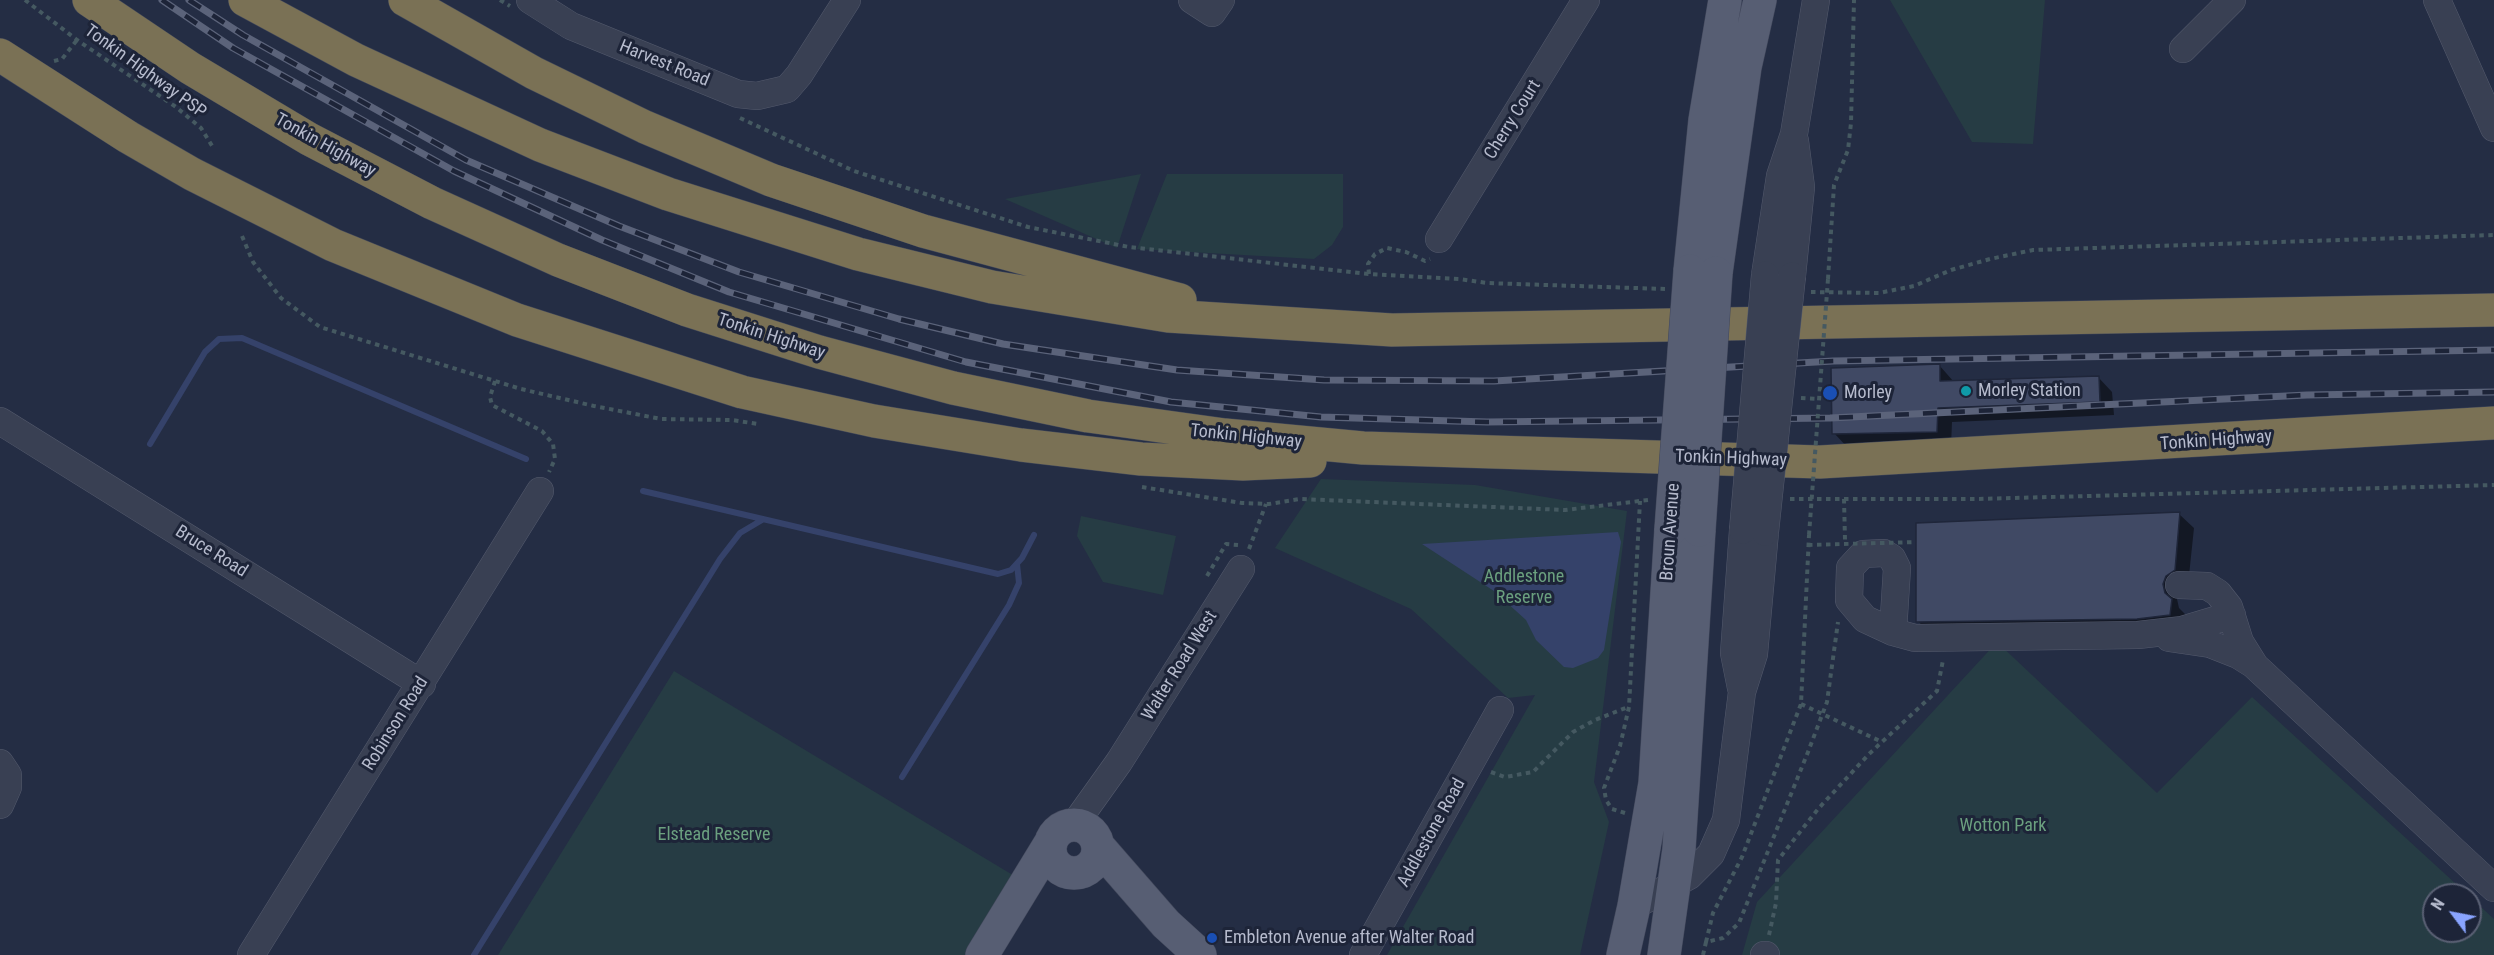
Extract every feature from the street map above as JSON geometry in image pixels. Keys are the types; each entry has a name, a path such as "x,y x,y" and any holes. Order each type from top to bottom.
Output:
{"highway":[{"name":"Tonkin Highway","path":"89,0 249,104 432,203 611,281 753,332 897,374 1088,416 1294,443 1502,453 1820,462 2085,449 2494,423"},
{"path":"245,0 356,60 540,145 668,194 858,254 992,287 1168,316 1392,330 1520,330 2494,310"},
{"path":"405,0 554,82 645,127 771,180 923,231 1263,322"},
{"path":"0,55 119,131 192,174 333,245 517,321 742,392 919,428 1021,445 1141,459 1243,464 1502,453"}],"main road":[{"name":"Broun Avenue","path":"1664,955 1679,849 1692,278 1705,120 1725,0"},
{"name":"Broun Avenue","path":"1692,278 1760,0"},
{"name":"Broun Avenue","path":"1623,955 1634,906 1655,783 1685,529"},
{"path":"1078,848 1200,955"},
{"name":"Walter Road West","path":"982,955 1078,848"},
{"name":"Walter Road West","path":"1005,955 1044,893 1078,848"}],"street":[{"name":"Harvest Road","path":"524,6 738,94 757,96 787,89 800,75 847,0"},
{"path":"1192,0 1212,13 1221,0"},
{"name":"Cherry Court","path":"1439,239 1586,0"},
{"path":"1754,531 1765,275 1780,176 1794,134 1816,0"},
{"path":"2183,49 2232,0"},
{"path":"2437,0 2494,128"},
{"path":"1634,906 1689,876 1711,854 1726,820 1742,692 1734,653 1754,531 1801,284 1801,187 1794,134"},
{"name":"Bruce Road","path":"0,421 422,684"},
{"name":"Robinson Road","path":"251,955 422,684 540,491"},
{"name":"Walter Road West","path":"1078,848 1119,762 1241,569"},
{"path":"2179,585 2207,586 2218,593 2232,615 2240,642 2255,666"},
{"path":"1893,632 1915,638 2138,635 2182,630 2232,615"},
{"path":"2138,635 2210,644 2238,655 2255,666 2494,888"},
{"name":"Addlestone Road","path":"1364,955 1500,710"},
{"path":"0,763 8,775 8,787 0,805"}],"path":[{"name":"Tonkin Highway PSP","path":"25,0 77,40 176,107 201,128 214,149"},
{"path":"500,0 524,6"},
{"path":"1703,955 1713,913 1742,857 1801,704 1808,545 1834,185 1848,150 1851,123 1854,0"},
{"path":"738,117 854,171 1028,227 1129,247 1369,274 1459,279 1486,283 1692,278"},
{"path":"1801,284 1879,293 1914,286 1951,270 1990,259 2033,250 2494,235"},
{"path":"1369,274 1368,264 1375,254 1387,248 1407,252 1425,261 1447,250 1439,239"},
{"path":"495,381 490,397 492,405 542,431 553,444 555,459 540,491"},
{"path":"1844,499 1845,545"},
{"path":"1629,814 1612,809 1606,800 1604,788 1620,746 1629,707 1640,501"},
{"path":"1241,569 1266,504"},
{"path":"1808,545 1916,542"},
{"path":"1706,942 1723,938 1738,923 1827,702 1838,618"},
{"path":"1765,954 1776,903 1778,860 1818,809 1882,742 1937,692 1947,638"},
{"path":"1801,704 1882,742"},
{"path":"1470,764 1504,777 1533,772 1573,732 1595,720 1629,707"}],"green space":[{"path":"1890,0 2045,0 2033,144 1972,142"},
{"path":"1141,174 1117,248 1005,199"},
{"path":"1167,174 1343,174 1343,227 1332,245 1314,259 1137,249"},
{"name":"Addlestone Reserve","path":"1321,479 1475,485 1627,511 1594,782 1609,822 1580,955 1387,955 1535,695 1508,698 1411,609 1275,548"},
{"path":"1081,516 1176,536 1163,595 1103,582 1077,536"},
{"name":"Wotton Park","path":"1997,642 2157,793 2252,697 2455,883 2422,883 2422,943 2482,943 2482,908 2494,919 2494,955 1742,955 1757,902"},
{"name":"Elstead Reserve","path":"674,671 1021,880 974,955 498,955"}],"water":[{"path":"1618,532 1621,542 1604,650 1598,658 1573,668 1564,667 1536,640 1526,620 1494,591 1422,544"}],"building":[{"name":"Morley Station","path":"1940,364 1940,381 2099,376 2100,402 1938,408 1937,432 1832,434 1831,368"},
{"path":"2180,512 2175,570 2166,576 2163,584 2165,593 2172,599 2170,615 2137,619 1916,622 1916,523"}],"waterway":[{"path":"150,444 205,352 219,339 242,338 526,459"},
{"path":"643,491 998,574 1011,570 1022,558 1034,535"},
{"path":"474,955 720,559 740,533 762,520"},
{"path":"902,777 1009,605 1019,583 1017,564"}],"railway":[{"path":"162,0 233,48 454,171 602,240 729,292 966,362 1171,402 1321,417 1487,422 1830,418 2307,395 2494,392"},
{"path":"189,0 243,35 466,160 619,226 739,272 899,319 1003,344 1177,370 1324,380 1494,381 1833,361 2494,350"}],"place":[{"name":"Morley Station","path":"1966,391"},
{"name":"Morley","path":"1830,393"},
{"name":"Embleton Avenue after Walter Road","path":"1212,938"}]}
